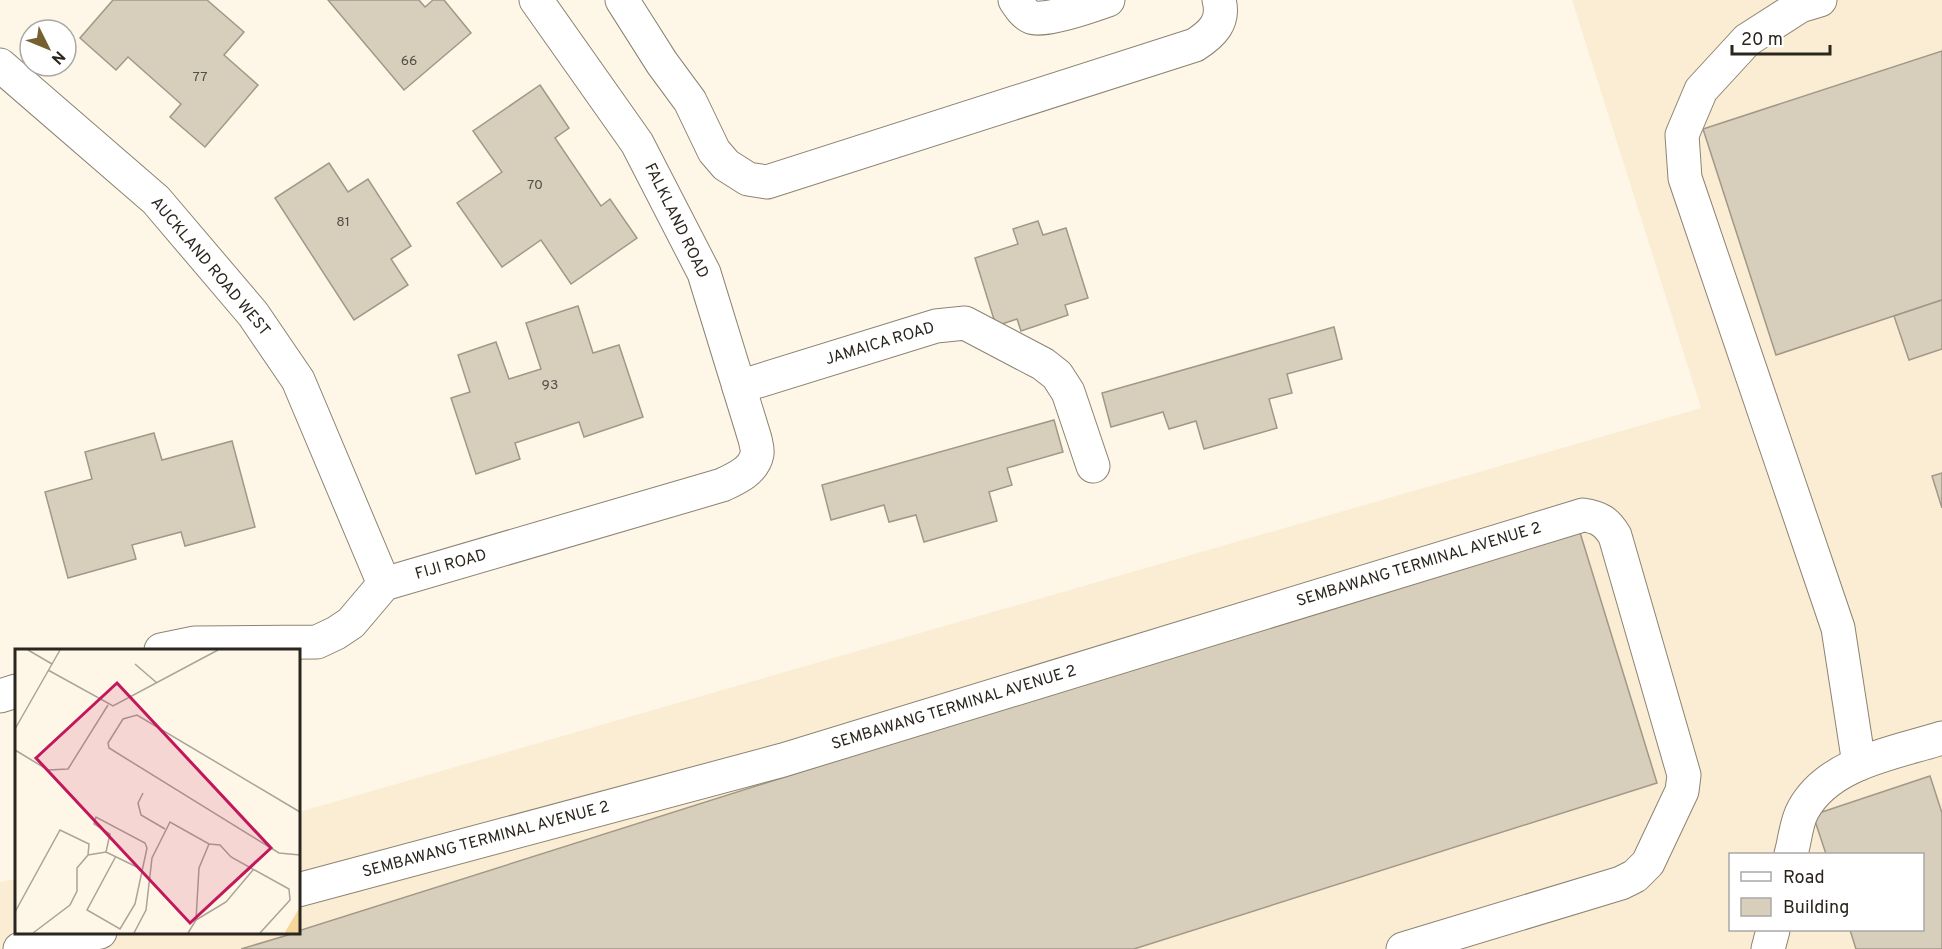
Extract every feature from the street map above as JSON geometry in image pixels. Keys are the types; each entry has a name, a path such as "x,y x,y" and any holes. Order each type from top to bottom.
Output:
{"street":[{"name":"FALKLAND ROAD","path":"536,0 637,143 704,273 755,439 757,454 750,467"},
{"path":"1015,0 1029,16 1039,19 1108,0"},
{"path":"630,2 662,63 690,100 714,150 726,165 748,179 767,182 1195,45 1209,36 1218,26 1221,7 1219,0"},
{"path":"1820,0 1800,6 1747,40 1701,90 1682,135 1685,178 1838,628 1859,764"},
{"name":"AUCKLAND ROAD WEST","path":"0,65 156,200 253,314 298,380 384,585"},
{"name":"JAMAICA ROAD","path":"740,387 936,326 965,323 1043,364 1057,375 1068,392 1093,466"},
{"name":"FIJI ROAD","path":"384,585 722,485 739,477 750,467"},
{"name":"SEMBAWANG TERMINAL AVENUE 2","path":"300,889 783,760 1583,515 1595,516 1604,521 1615,536 1684,775 1682,791 1648,863 1635,876 1621,883 1403,949"},
{"path":"169,649 195,643 317,642 351,623 384,585"},
{"path":"0,696 15,692"},
{"path":"1792,853 1802,811 1817,791 1833,778 1859,764 1942,738"},
{"path":"1768,949 1773,931"},
{"path":"20,949 94,934"}],"shaded area":[{"path":"1572,0 1942,0 1942,949 0,949 0,882 15,879 15,934 300,934 300,812 1701,408"}],"building":[{"path":"113,0 207,0 244,32 224,55 258,85 205,147 170,117 181,104 128,57 116,70 80,38"},
{"path":"328,0 419,0 425,7 433,0 444,0 471,33 404,90"},
{"path":"1942,51 1942,300 1776,355 1703,129"},
{"path":"540,85 569,128 555,138 601,206 610,199 637,238 571,284 541,240 502,267 457,203 502,172 473,131"},
{"path":"329,163 348,192 368,179 411,246 391,259 408,285 354,320 275,198"},
{"path":"1038,221 1043,235 1066,228 1088,298 1065,305 1068,315 1021,331 1017,319 996,326 975,258 1018,244 1013,229"},
{"path":"1942,300 1942,349 1909,360 1894,316"},
{"path":"578,306 593,353 619,345 643,417 584,437 579,422 515,443 520,459 476,474 451,398 470,392 458,355 496,342 509,379 541,369 526,323"},
{"path":"1334,327 1342,359 1287,374 1292,393 1269,399 1277,428 1204,449 1196,421 1169,429 1163,412 1111,427 1102,393"},
{"path":"1054,420 1063,452 1007,468 1012,485 989,492 997,521 924,542 916,515 889,522 884,505 831,520 822,485"},
{"path":"154,433 162,460 232,441 255,527 185,546 181,532 132,545 136,559 68,578 45,492 92,479 85,452"},
{"path":"1942,473 1942,508 1932,476"},
{"path":"1578,526 1657,783 1134,949 241,949 291,934 300,934 300,930"},
{"path":"1930,776 1942,813 1942,949 1856,949 1850,931 1924,931 1924,853 1826,853 1813,815"}]}
